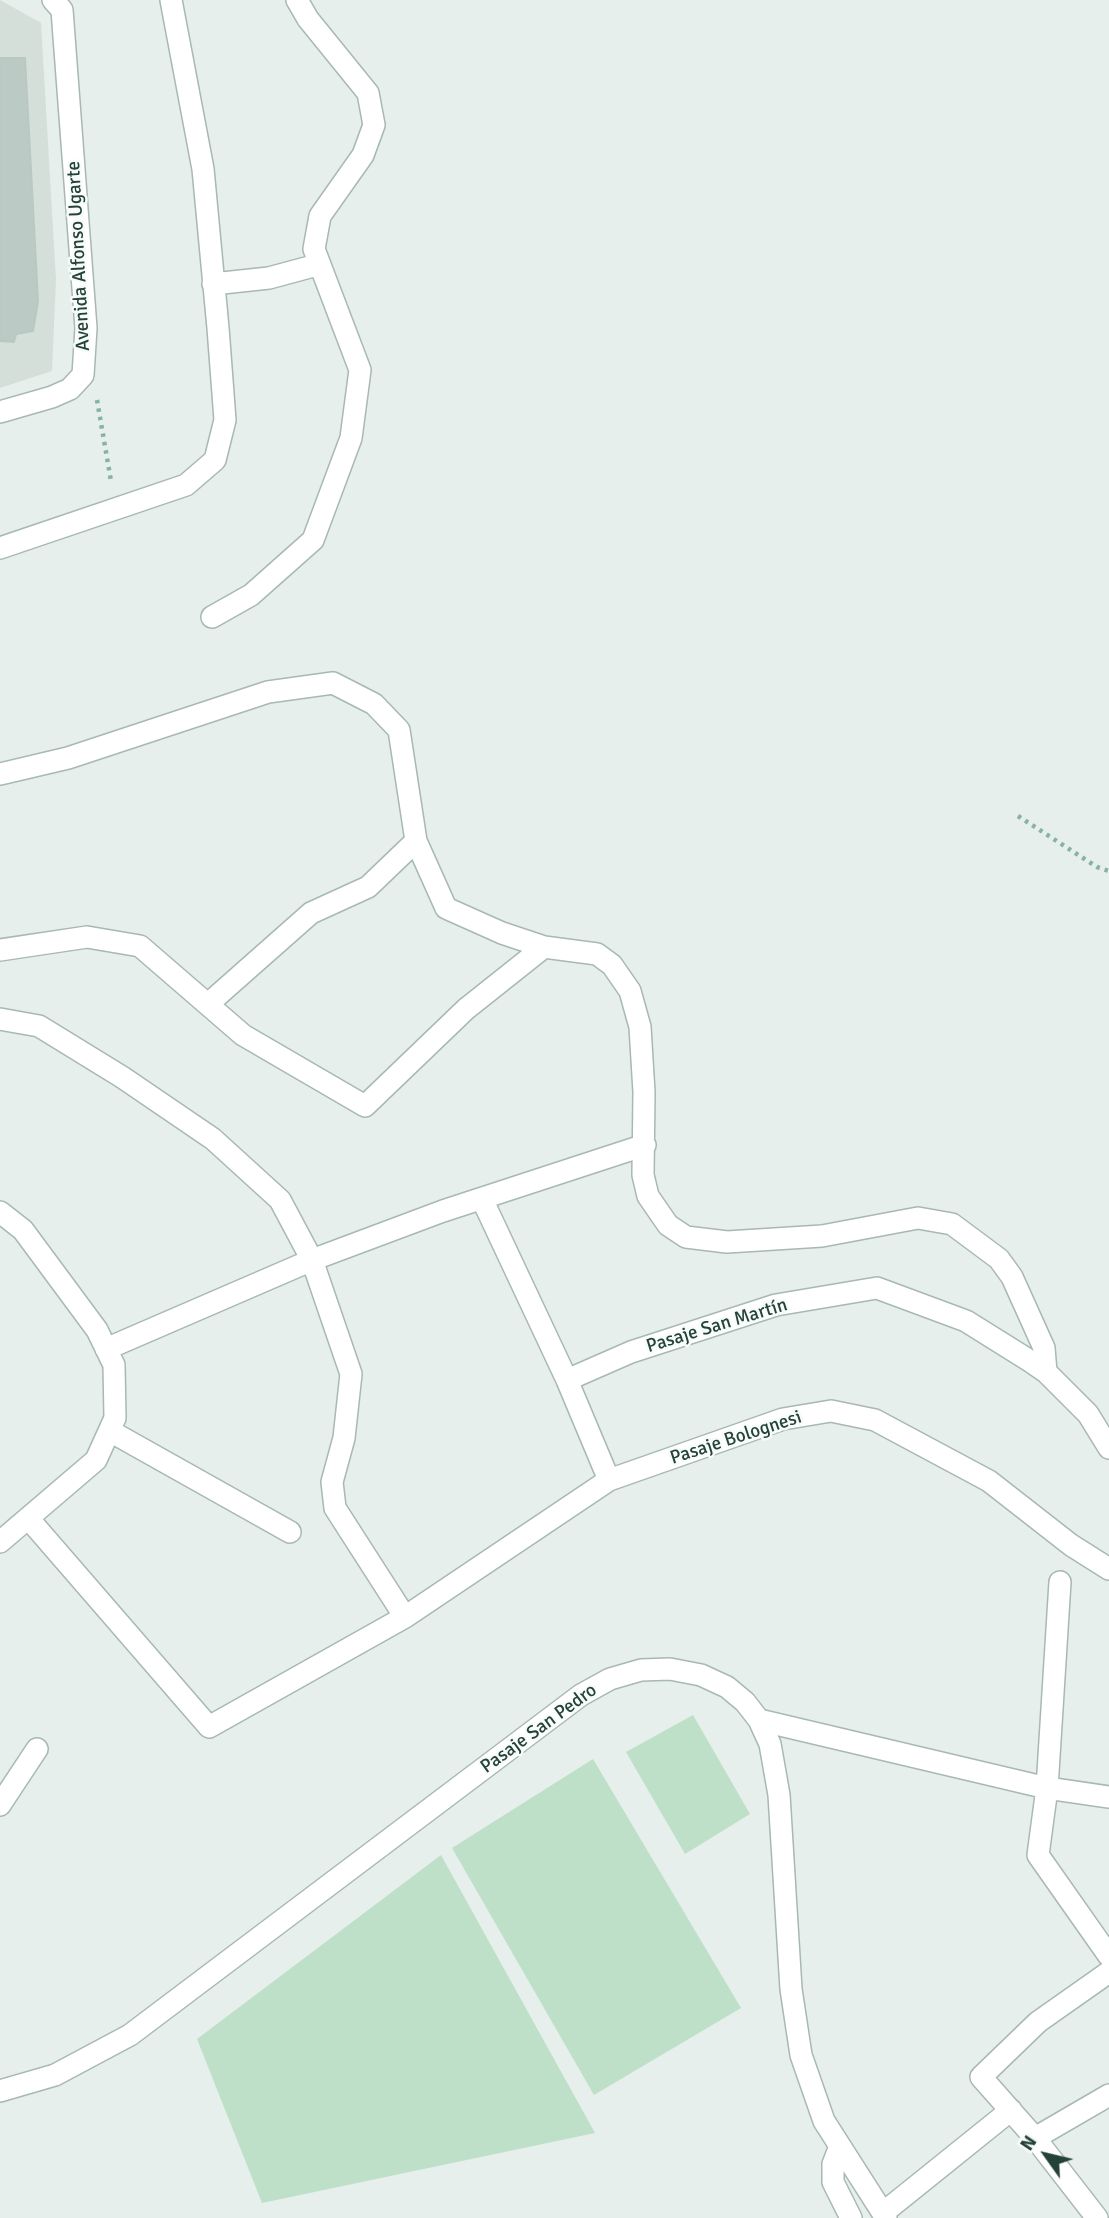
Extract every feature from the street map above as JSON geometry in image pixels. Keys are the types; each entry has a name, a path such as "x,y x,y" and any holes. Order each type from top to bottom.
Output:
{"street":[{"name":"Avenida Alfonso Ugarte","path":"52,0 62,10 86,328 83,375"},
{"path":"0,548 116,511 186,485 215,460 225,420 203,169 171,0"},
{"path":"212,617 251,595 313,540 351,438 360,370 317,265 314,249 320,216 363,155 374,125 368,93 308,19 297,0"},
{"path":"214,284 269,278 317,265"},
{"path":"0,412 70,389 83,375"},
{"path":"0,774 68,758 268,692 333,683 374,704 399,730 416,841 446,908 502,933 544,947 597,954 612,965 630,991 640,1027 645,1146 643,1175 648,1196 668,1225 686,1237 758,1242 822,1236 918,1218 952,1224 999,1259 1012,1277 1044,1348 1046,1372"},
{"path":"208,1004 311,913 368,887 416,841"},
{"path":"0,950 88,937 140,946 243,1035 365,1106 466,1009 544,947"},
{"path":"0,1019 39,1026 122,1077 213,1139 280,1200 312,1260 351,1374 344,1438 332,1482 335,1508 405,1617"},
{"path":"106,1349 312,1260 482,1199 645,1146"},
{"path":"482,1199 567,1380 609,1480"},
{"path":"0,1212 23,1230 97,1331 114,1365 116,1418 96,1460 0,1542"},
{"name":"Pasaje San Martín","path":"567,1380 631,1352 776,1305 877,1288 966,1321 1046,1372 1088,1415 1107,1443"},
{"name":"Pasaje Bolognesi","path":"28,1518 209,1727 405,1617 609,1480 783,1419 831,1410 874,1420 989,1481 1071,1545 1109,1569"},
{"path":"110,1431 290,1532"},
{"path":"1060,1582 1047,1788 1038,1855 1109,1956"},
{"name":"Pasaje San Pedro","path":"0,2091 55,2075 130,2035 581,1695 610,1679 640,1670 670,1669 701,1675 727,1687 745,1702 759,1720 771,1744 779,1795 795,2025 811,2087 824,2121 884,2215"},
{"path":"759,1720 1047,1788 1109,1797"},
{"path":"0,1805 37,1749"},
{"path":"1097,2218 1035,2138 981,2077 1038,2022 1109,1972"},
{"path":"1035,2138 1109,2095"},
{"path":"884,2215 1011,2110"},
{"path":"840,2146 833,2164 833,2182 851,2218"}],"path":[{"name":"Avenida Alfonso Ugarte","path":"83,375 98,402 116,511"},
{"path":"1018,816 1097,867 1109,871"}],"shaded area":[{"path":"0,0 41,23 56,280 52,371 0,388"}],"green space":[{"path":"693,1715 750,1814 685,1854 626,1752"},
{"path":"593,1759 741,2008 594,2095 452,1848"},
{"path":"441,1855 595,2133 262,2203 197,2039"}],"building":[{"path":"0,58 25,58 38,301 33,331 16,334 14,342 0,341"}]}
